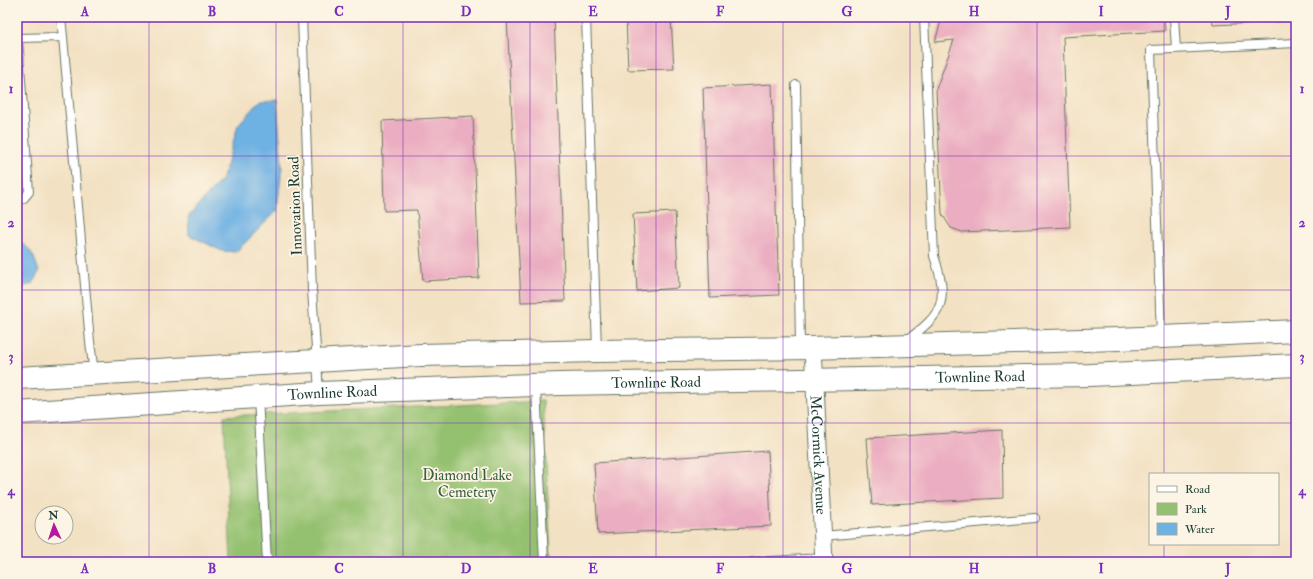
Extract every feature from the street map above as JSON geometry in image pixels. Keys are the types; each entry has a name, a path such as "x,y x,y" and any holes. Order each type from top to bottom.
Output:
{"main road":[{"path":"17,378 421,355 807,348 1161,337 1296,331"},
{"name":"Townline Road","path":"17,413 319,393 536,385 1090,375 1296,366"}],"street":[{"name":"McCormick Avenue","path":"807,348 815,379 824,560"}],"lane":[{"path":"61,17 94,374"},
{"name":"Innovation Road","path":"302,17 312,290 319,393"},
{"path":"586,17 597,351"},
{"path":"900,345 926,326 940,308 942,290 934,256 924,17"},
{"path":"1174,17 1176,49"},
{"path":"17,201 24,198 29,192 18,38 63,37"},
{"path":"1161,337 1151,50 1296,43"},
{"path":"796,85 807,348"},
{"path":"536,385 544,562"},
{"path":"258,397 267,562"},
{"path":"822,536 1035,518"},
{"path":"752,562 824,560"}],"green space":[{"name":"Diamond Lake Cemetery","path":"543,401 551,562 231,562 224,416"}],"water":[{"path":"277,100 282,166 277,211 236,252 222,251 189,235 188,217 223,178 238,125 259,101"},
{"path":"17,242 26,246 32,253 39,272 32,284 17,288"}],"building":[{"path":"507,17 554,17 565,301 521,302"},
{"path":"626,17 671,17 674,69 628,70"},
{"path":"942,17 1164,17 1165,31 1063,37 1070,227 962,232 951,228 942,214 936,89 954,40 935,42"},
{"path":"1212,17 1296,17 1296,21 1213,25"},
{"path":"772,84 779,295 710,298 703,88"},
{"path":"473,116 479,278 423,281 417,210 384,211 382,121"},
{"path":"675,212 679,288 637,291 633,214"},
{"path":"1002,430 1003,498 872,505 867,438"},
{"path":"768,451 771,526 598,534 594,463"}]}
